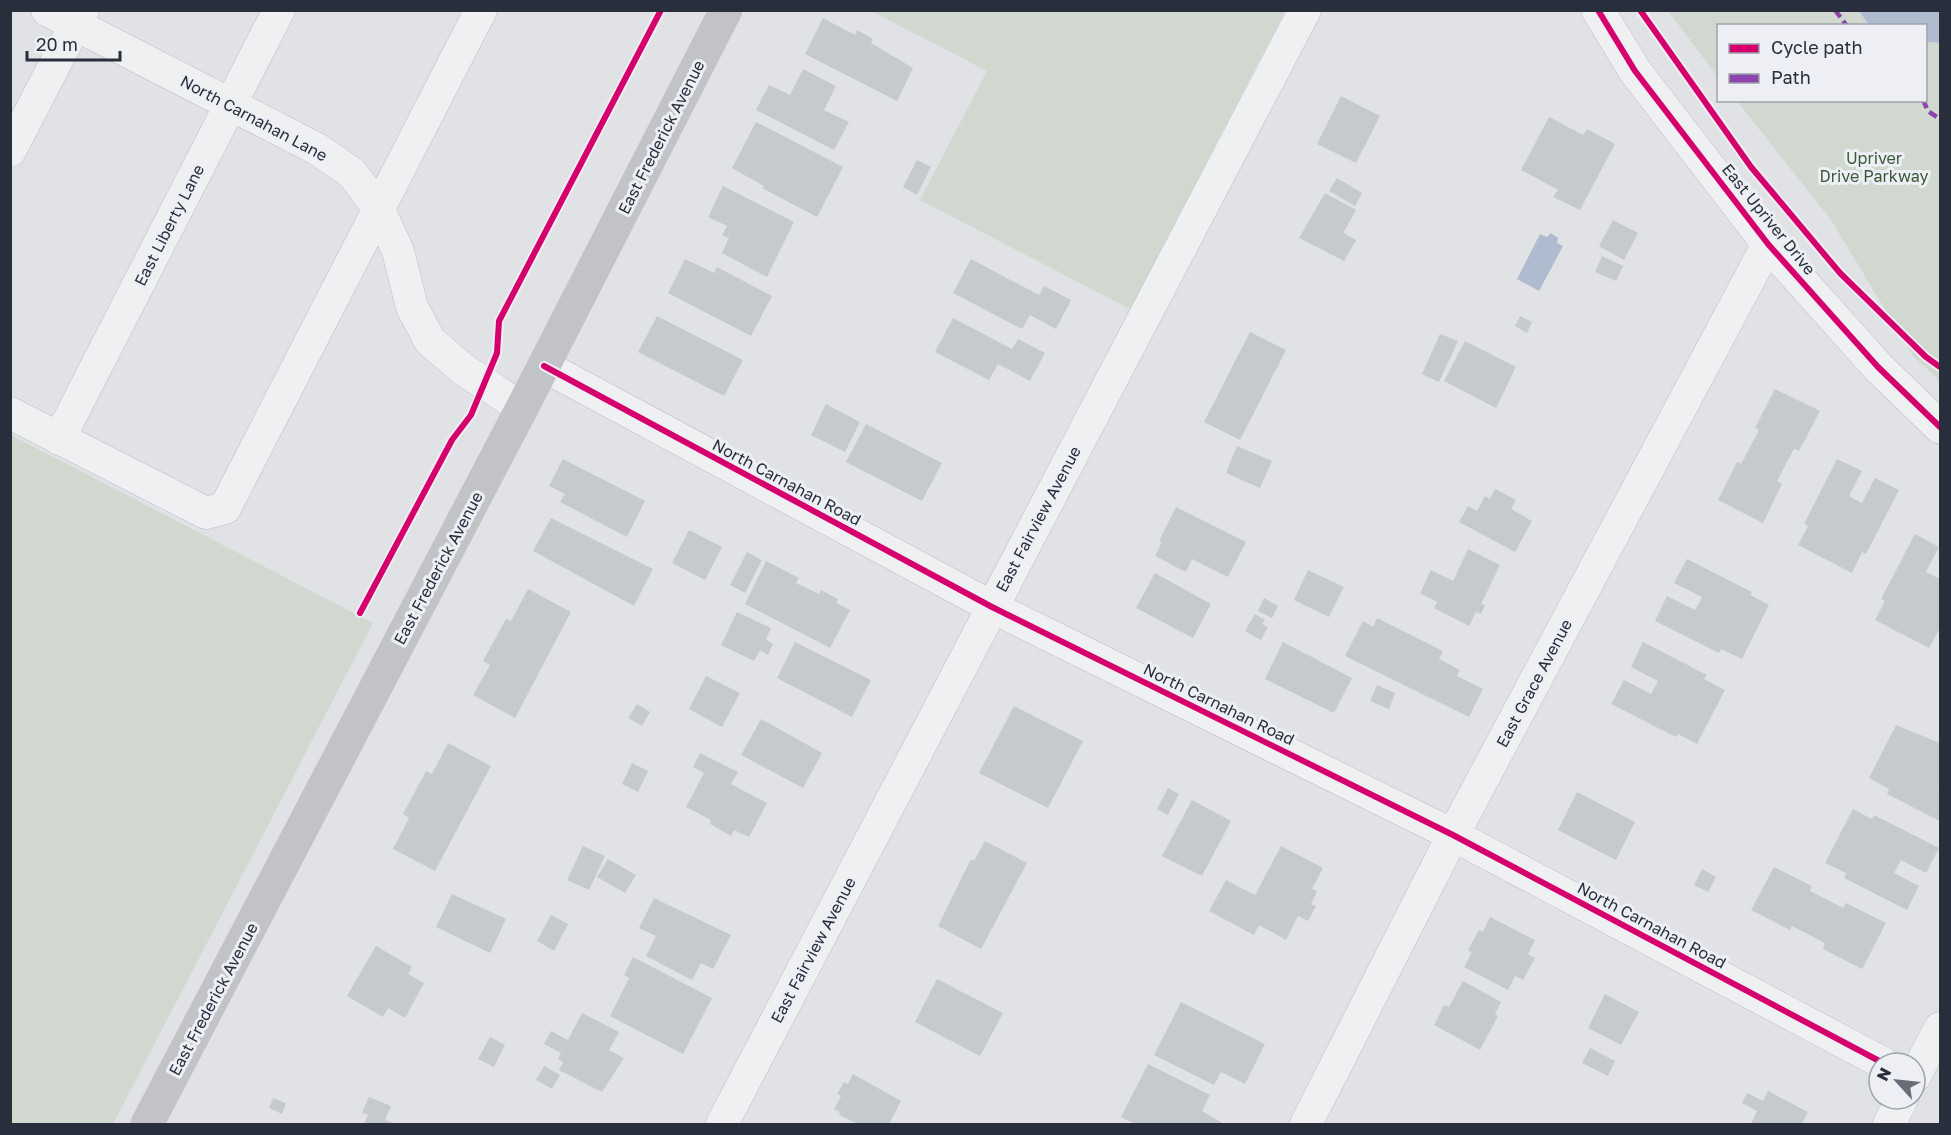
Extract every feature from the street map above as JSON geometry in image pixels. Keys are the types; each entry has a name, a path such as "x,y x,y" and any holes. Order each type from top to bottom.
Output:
{"main road":[{"name":"East Frederick Avenue","path":"147,1125 544,366 726,10"}],"street":[{"name":"North Carnahan Lane","path":"47,10 80,18 230,105 317,149 352,172 378,208 398,251 412,307 430,341 464,370 522,408"},
{"name":"East Liberty Lane","path":"59,440 279,10"},
{"path":"10,413 206,513 225,508 481,10"},
{"name":"East Fairview Avenue","path":"722,1125 1305,10"},
{"name":"East Upriver Drive","path":"1598,10 1635,71 1768,244 1878,367 1941,427"},
{"path":"10,151 80,18"},
{"name":"East Grace Avenue","path":"1306,1125 1453,835 1768,244"},
{"name":"North Carnahan Road","path":"544,366 992,607 1453,835 1867,1055"},
{"path":"1927,1054 1941,1028"},
{"path":"1889,1125 1896,1111"}],"green space":[{"path":"871,11 1285,11 1130,309 920,200 987,71"},
{"path":"1668,11 1859,11 1868,24 1717,24 1717,76"},
{"name":"Upriver Drive Parkway","path":"1927,42 1940,43 1940,381 1913,356 1831,220 1738,102 1927,102"},
{"path":"11,435 373,623 113,1124 11,1124"}],"water":[{"path":"1859,11 1940,11 1940,43 1927,42 1927,24 1868,24"},
{"path":"1551,233 1558,238 1557,243 1563,246 1539,291 1517,279 1540,234 1547,237"}],"building":[{"path":"823,18 855,35 857,30 873,39 871,43 913,68 897,101 805,54"},
{"path":"803,69 836,86 824,110 849,122 834,150 756,110 769,85 790,95"},
{"path":"1341,96 1380,116 1356,163 1317,144"},
{"path":"1549,117 1583,135 1587,129 1615,144 1580,210 1553,197 1558,190 1521,170"},
{"path":"756,122 843,167 817,217 762,188 764,186 732,168"},
{"path":"917,160 931,167 917,195 903,187"},
{"path":"1337,178 1362,193 1355,206 1329,191"},
{"path":"723,186 794,222 767,277 722,253 729,238 722,235 727,226 708,217"},
{"path":"1325,193 1356,210 1343,233 1356,240 1344,261 1299,238"},
{"path":"1613,220 1638,233 1624,260 1599,246"},
{"path":"1602,256 1623,266 1616,281 1595,272"},
{"path":"685,259 714,273 717,267 772,296 751,336 668,293"},
{"path":"971,259 1039,295 1044,286 1071,300 1056,329 1030,315 1022,329 953,293"},
{"path":"657,316 743,360 724,396 638,352"},
{"path":"1520,316 1532,322 1527,333 1515,326"},
{"path":"953,318 1012,349 1018,339 1045,353 1030,381 998,364 989,380 935,352"},
{"path":"1250,332 1286,350 1240,440 1204,422"},
{"path":"1440,334 1458,341 1439,382 1422,374"},
{"path":"1465,341 1516,367 1496,408 1444,381"},
{"path":"1775,389 1820,411 1799,451 1794,449 1777,481 1782,484 1763,523 1718,500 1737,462 1741,464 1759,430 1755,428"},
{"path":"826,404 860,422 845,452 811,435"},
{"path":"866,424 942,463 922,501 846,462"},
{"path":"1237,446 1272,461 1260,488 1226,473"},
{"path":"563,459 645,501 627,537 560,502 565,494 549,486"},
{"path":"1837,459 1862,471 1849,496 1862,503 1875,478 1899,490 1866,554 1862,552 1852,573 1798,545 1808,526 1804,524"},
{"path":"1495,489 1516,500 1511,509 1532,521 1515,552 1459,522 1468,506 1477,511 1485,496 1490,499"},
{"path":"1176,507 1246,542 1228,577 1192,559 1186,572 1155,556 1162,542 1159,541"},
{"path":"551,518 653,569 634,606 533,551"},
{"path":"689,530 722,547 705,580 672,563"},
{"path":"1915,534 1939,547 1926,572 1940,579 1940,628 1929,648 1875,620 1885,601 1881,599"},
{"path":"1468,549 1500,565 1481,604 1485,605 1481,614 1476,612 1469,626 1434,608 1437,602 1420,593 1431,570 1453,581"},
{"path":"747,552 762,560 745,593 730,585"},
{"path":"1687,559 1752,592 1750,595 1769,605 1742,659 1721,649 1719,653 1655,621 1667,596 1695,610 1699,603 1702,597 1674,583"},
{"path":"766,561 799,578 796,583 819,594 821,590 838,599 836,603 850,610 830,648 745,604"},
{"path":"1308,570 1344,587 1329,617 1294,600"},
{"path":"1155,573 1211,604 1193,638 1136,608"},
{"path":"528,589 571,612 515,718 473,695 490,665 483,661 506,619 511,621"},
{"path":"1264,598 1278,606 1272,618 1258,611"},
{"path":"737,612 771,628 766,640 773,644 768,655 760,650 754,661 721,645"},
{"path":"1255,614 1265,620 1262,624 1268,627 1261,640 1245,631"},
{"path":"1377,618 1443,651 1439,659 1460,670 1457,676 1483,689 1469,717 1345,656 1363,621 1373,627"},
{"path":"795,642 871,680 852,717 777,678"},
{"path":"1283,642 1352,678 1334,713 1265,679"},
{"path":"1643,642 1707,675 1704,679 1725,690 1697,744 1678,734 1676,737 1611,704 1624,680 1651,694 1658,681 1631,667"},
{"path":"706,676 740,693 722,727 689,709"},
{"path":"1377,685 1395,693 1389,709 1370,701"},
{"path":"637,704 650,712 642,726 628,718"},
{"path":"1014,706 1083,741 1048,808 979,773"},
{"path":"761,719 822,753 803,788 741,755"},
{"path":"1896,725 1940,743 1938,789 1940,791 1940,821 1887,794 1889,789 1869,778"},
{"path":"448,743 491,766 435,871 393,849 409,818 403,814 426,771 432,774"},
{"path":"700,753 738,772 731,784 767,803 749,837 734,830 731,836 710,824 711,820 686,807 704,773 693,767"},
{"path":"632,763 648,771 638,792 622,784"},
{"path":"1168,788 1179,794 1168,815 1157,809"},
{"path":"1577,792 1635,822 1616,860 1558,830"},
{"path":"1192,800 1231,821 1202,876 1162,856"},
{"path":"1853,809 1872,819 1874,815 1939,848 1926,873 1901,860 1894,873 1919,886 1907,910 1844,878 1846,873 1825,863"},
{"path":"985,841 1027,863 981,949 938,926 971,859 974,861"},
{"path":"583,846 605,856 589,890 567,880"},
{"path":"1281,846 1323,868 1312,889 1317,891 1311,904 1316,906 1308,921 1298,916 1286,940 1259,925 1254,935 1209,911 1226,880 1255,895"},
{"path":"608,859 636,875 625,893 597,877"},
{"path":"1774,867 1812,886 1810,891 1843,908 1846,903 1886,923 1862,969 1823,949 1825,943 1792,926 1790,930 1751,910"},
{"path":"1702,869 1716,877 1708,892 1694,885"},
{"path":"452,894 506,919 490,953 436,927"},
{"path":"654,898 731,935 713,969 701,963 692,980 646,956 656,936 639,928"},
{"path":"551,915 568,924 554,951 537,941"},
{"path":"1490,917 1535,940 1528,954 1535,958 1523,980 1515,976 1508,990 1464,967 1472,952 1468,950 1479,930 1483,932"},
{"path":"376,946 412,967 408,974 424,983 405,1018 388,1008 383,1017 347,996"},
{"path":"633,957 712,998 683,1054 610,1016 629,978 624,975"},
{"path":"937,979 1003,1013 980,1056 915,1022"},
{"path":"1463,981 1501,1002 1495,1014 1498,1016 1480,1050 1434,1025 1444,1005 1449,1007"},
{"path":"1605,994 1639,1012 1621,1045 1588,1028"},
{"path":"1181,1002 1265,1044 1245,1084 1221,1072 1214,1085 1154,1055"},
{"path":"582,1013 619,1032 609,1050 624,1058 602,1092 559,1070 563,1062 558,1059 561,1053 544,1044 551,1031 568,1040"},
{"path":"490,1037 505,1045 494,1067 478,1059"},
{"path":"1590,1048 1615,1061 1608,1076 1582,1063"},
{"path":"1148,1064 1210,1095 1202,1111 1224,1124 1135,1124 1121,1117"},
{"path":"544,1066 560,1075 552,1089 536,1080"},
{"path":"853,1074 901,1101 889,1124 858,1124 839,1115 840,1112 834,1109 841,1096 837,1094 844,1082 848,1084"},
{"path":"1768,1091 1808,1112 1802,1124 1751,1124 1757,1111 1742,1103 1747,1093 1763,1101"},
{"path":"369,1097 391,1106 385,1120 397,1124 364,1124 368,1115 362,1113"},
{"path":"273,1098 286,1103 282,1114 269,1108"}],"marked path":[{"path":"1835,10 1846,24"},
{"path":"1924,102 1928,111 1940,119"}],"cycle path":[{"path":"360,613 452,440 471,415 497,353 499,321 661,10"},
{"path":"1598,10 1635,71 1768,244 1878,367 1940,427"},
{"path":"1640,10 1751,167 1840,273 1926,357 1940,367"},
{"path":"544,366 992,607 1453,835 1867,1055"}]}
